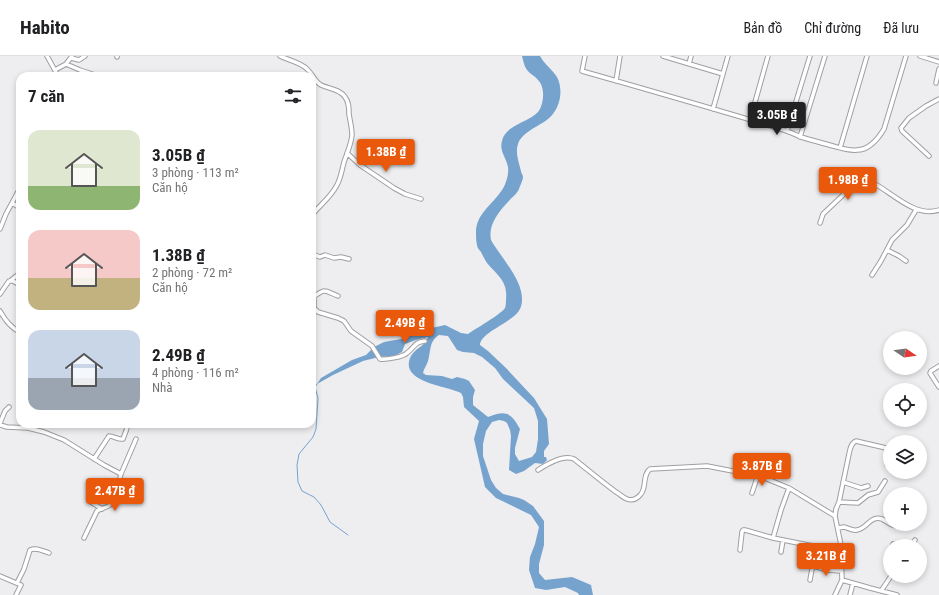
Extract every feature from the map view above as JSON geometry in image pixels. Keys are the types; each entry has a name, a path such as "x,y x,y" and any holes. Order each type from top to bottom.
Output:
{"street":[{"path":"47,56 55,70 66,64 72,57 79,60 85,56"},
{"path":"280,56 307,68 310,72"},
{"path":"584,56 582,71 787,131 800,137 851,150 866,148 873,143 884,129 906,56"},
{"path":"616,80 620,56"},
{"path":"663,56 723,74"},
{"path":"689,64 691,56"},
{"path":"713,109 728,56"},
{"path":"750,120 768,56"},
{"path":"787,131 810,56"},
{"path":"800,137 825,56"},
{"path":"840,148 867,56"},
{"path":"920,56 939,62"},
{"path":"66,64 86,72"},
{"path":"936,83 939,69"},
{"path":"316,82 322,86 339,92 346,97 349,106 352,134 350,145 336,188 327,200 316,210"},
{"path":"929,156 902,131 901,128 909,118 939,99"},
{"path":"347,153 360,165 394,188 405,194 421,199"},
{"path":"820,223 822,214 842,196 856,180 863,178 876,184 916,210 933,212 939,210"},
{"path":"0,229 16,196"},
{"path":"12,203 16,206"},
{"path":"872,275 895,236 909,222 916,210"},
{"path":"887,250 906,261"},
{"path":"316,256 320,257 325,255 349,259"},
{"path":"0,294 9,281 16,276"},
{"path":"9,281 16,283"},
{"path":"316,295 325,290 338,296"},
{"path":"316,310 344,321 361,339 372,346 380,359 404,355 418,342 425,341"},
{"path":"0,311 10,325 16,330"},
{"path":"939,366 930,373 939,387"},
{"path":"9,406 5,410 0,424 7,427 16,427"},
{"path":"33,428 64,440 121,474"},
{"path":"94,459 109,436 122,439 127,428"},
{"path":"84,538 97,511 112,505 121,474 136,439"},
{"path":"835,595 842,580 842,562 841,545 835,516 851,447 855,441 883,447"},
{"path":"538,470 550,462 570,457 611,488 627,499 632,500 638,498 642,493 646,474 650,469 707,466 738,472 746,471 758,474 789,488 835,516"},
{"path":"752,493 758,474"},
{"path":"839,502 858,503 868,495 878,492 885,481"},
{"path":"843,482 861,488 868,486"},
{"path":"773,538 789,488"},
{"path":"91,502 102,509"},
{"path":"838,528 844,527 852,530 858,530 863,528 870,521 877,518 883,520"},
{"path":"740,550 743,530 818,547 842,562"},
{"path":"781,552 783,540"},
{"path":"17,583 27,562 30,550 35,549 49,554"},
{"path":"810,580 814,566 827,570 841,571"},
{"path":"0,576 21,585 16,595"},
{"path":"842,580 897,595"},
{"path":"850,595 853,583"},
{"path":"881,591 886,583"}],"water":[{"path":"522,56 540,56 553,71 559,82 560,100 552,115 548,119 523,136 520,140 517,150 518,161 523,178 517,193 497,215 491,229 491,240 518,282 522,300 520,309 517,314 485,336 481,340 480,345 506,368 534,398 547,419 549,444 544,451 544,457 546,457 547,460 543,464 535,463 524,471 516,474 509,470 510,430 507,423 499,420 492,422 486,431 483,444 483,456 491,480 496,488 503,494 524,500 533,506 544,521 544,545 539,564 539,573 545,580 572,577 591,585 593,595 579,595 578,593 565,587 546,590 535,588 529,570 530,557 539,527 531,515 496,498 485,487 474,439 479,421 464,407 461,393 420,379 410,371 410,358 428,337 405,344 402,352 394,356 379,357 363,361 317,384 321,378 352,360 366,355 374,347 384,342 401,339 418,331 445,325 461,333 468,334 493,318 505,308 506,293 504,283 487,263 478,248 476,242 476,232 482,214 502,190 507,179 508,167 501,148 504,135 513,127 532,117 540,109 542,102 542,86 527,70","holes":["439,335 448,336 457,350 474,353 482,357 495,368 503,379 534,408 538,421 538,439 536,452 532,457 519,461 515,454 520,429 517,423 510,416 503,413 488,417 473,405 475,390 469,381 457,377 452,379 442,376 426,375 423,373 428,362 433,340"]}],"waterway":[{"path":"316,391 318,398 316,429 313,437 299,454 297,465 298,482 302,491 314,497 321,505 330,522 348,535"}]}
